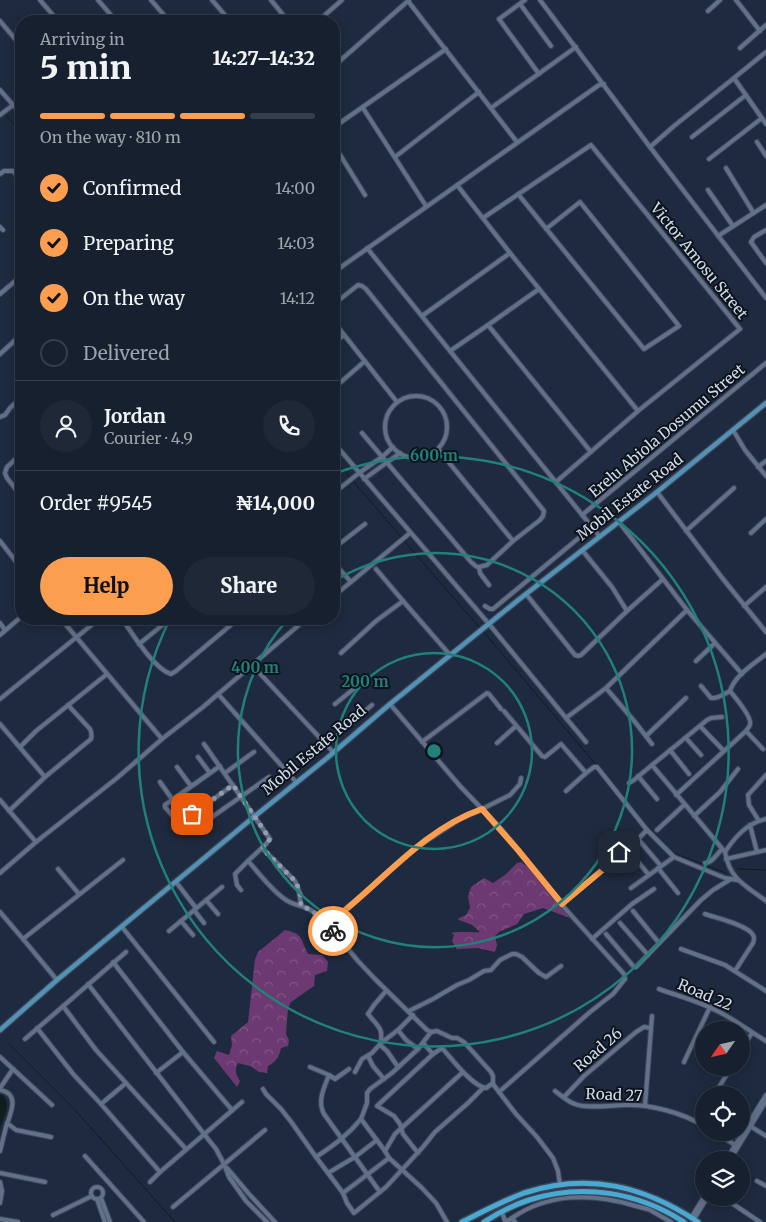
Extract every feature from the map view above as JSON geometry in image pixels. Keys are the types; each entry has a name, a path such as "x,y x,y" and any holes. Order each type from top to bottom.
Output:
{"highway":[{"path":"462,1222 488,1209 536,1190 560,1185 593,1183 630,1189 663,1201 694,1220"},
{"path":"484,1222 528,1200 571,1191 598,1192 632,1198 667,1212 684,1222"},
{"path":"488,1209 493,1217"}],"main road":[{"name":"Mobil Estate Road","path":"0,1030 57,980 390,704 766,403"}],"street":[{"path":"40,0 53,15"},
{"path":"98,0 111,15"},
{"path":"151,0 164,15"},
{"path":"212,0 225,15"},
{"path":"326,15 342,0"},
{"path":"340,60 408,0 517,142"},
{"path":"525,0 499,19 539,74"},
{"path":"540,0 766,298"},
{"path":"708,10 720,0"},
{"path":"736,0 760,31"},
{"path":"273,1 284,15"},
{"path":"520,4 551,46"},
{"path":"0,21 15,39"},
{"path":"740,48 766,26"},
{"path":"491,108 576,47"},
{"path":"340,123 446,49"},
{"path":"650,147 766,52"},
{"path":"734,78 766,124"},
{"path":"340,268 517,142 599,85 604,84"},
{"path":"0,90 15,107"},
{"path":"395,157 479,92"},
{"path":"692,137 746,95"},
{"path":"2,114 13,105"},
{"path":"363,108 426,206"},
{"path":"709,160 762,118"},
{"path":"757,142 766,156"},
{"name":"Victor Amosu Street","path":"483,218 591,145 740,329 638,411 556,482"},
{"path":"340,155 365,195"},
{"path":"726,168 753,212"},
{"path":"0,174 4,171 13,171 15,173"},
{"path":"457,186 638,411"},
{"path":"708,190 733,226"},
{"path":"518,194 644,349 679,326 580,202 546,228"},
{"path":"718,236 766,205"},
{"path":"766,230 754,237 750,242 766,263"},
{"path":"367,248 600,537"},
{"path":"422,316 510,254"},
{"path":"0,294 15,281"},
{"path":"340,299 358,285 366,289 541,507 544,511 543,516 487,565 479,567 471,562 362,433"},
{"path":"450,351 539,289"},
{"path":"488,325 591,452"},
{"path":"340,330 397,402"},
{"path":"340,338 344,335"},
{"path":"0,354 14,341"},
{"path":"340,383 365,361"},
{"name":"Erelu Abiola Dosumu Street","path":"582,515 766,363"},
{"path":"416,396 426,398 442,410 447,430 444,441 430,455 411,457 400,453 393,447 385,427 387,417 397,402 406,397 416,396"},
{"path":"0,417 5,415 15,403"},
{"path":"733,430 745,450 766,476"},
{"path":"340,488 393,447"},
{"path":"438,449 513,541"},
{"path":"340,450 489,624 586,742"},
{"path":"364,479 400,453"},
{"path":"15,460 2,474 15,489"},
{"path":"758,467 766,461"},
{"path":"686,531 734,488"},
{"path":"657,492 766,632"},
{"path":"751,533 766,519"},
{"path":"619,522 687,610 742,674"},
{"path":"762,523 766,528"},
{"path":"340,543 365,524"},
{"path":"485,606 493,609 592,527"},
{"path":"340,591 410,533"},
{"path":"0,541 15,560"},
{"path":"582,550 612,587 627,611"},
{"path":"479,567 480,573 489,585"},
{"path":"376,569 450,655"},
{"path":"340,570 351,582"},
{"path":"526,594 575,655 581,656 627,611 663,580"},
{"path":"744,606 766,587"},
{"path":"341,653 376,621 403,601"},
{"path":"566,718 606,688 687,610"},
{"path":"0,634 15,622"},
{"path":"0,623 5,630"},
{"path":"66,625 162,739"},
{"path":"0,699 92,625"},
{"path":"126,625 139,644 165,672 171,674 231,625"},
{"path":"139,644 163,625"},
{"path":"0,873 117,778 299,625"},
{"path":"696,661 715,643"},
{"path":"701,686 711,698 720,697 730,691 732,685 742,674 766,654"},
{"path":"252,665 333,752"},
{"path":"20,747 36,731 107,674"},
{"path":"335,704 356,687"},
{"path":"606,688 652,744"},
{"path":"676,795 750,726 749,716 730,691"},
{"path":"218,694 296,782"},
{"path":"422,742 485,694 489,694 542,756 545,756 562,744 586,773"},
{"path":"646,736 686,698"},
{"path":"390,704 624,974 624,982 613,994 500,1092"},
{"path":"9,811 45,777 91,739 90,729 68,705"},
{"path":"351,723 372,705"},
{"path":"629,783 711,718 722,717"},
{"path":"0,724 45,777"},
{"path":"497,743 516,726"},
{"path":"700,726 722,749"},
{"path":"746,731 763,749"},
{"path":"686,738 701,755"},
{"path":"204,744 270,839 235,874 236,883 241,890"},
{"path":"670,750 689,774"},
{"path":"224,773 254,752"},
{"path":"198,758 210,773"},
{"path":"652,765 723,851 734,879"},
{"path":"182,827 165,805 220,766"},
{"path":"177,767 191,786"},
{"path":"566,791 594,767 597,768 646,830 674,857 724,878 734,879 766,901"},
{"path":"694,816 720,792 738,769"},
{"path":"759,821 749,804 748,795 766,775"},
{"path":"638,776 657,799"},
{"path":"202,824 269,777"},
{"path":"334,932 345,910 414,848 460,819 510,795 520,784 521,778"},
{"path":"160,782 172,799"},
{"path":"192,814 233,785"},
{"path":"0,800 36,842"},
{"path":"657,830 684,805"},
{"path":"705,863 708,863 723,851 750,825 766,819"},
{"path":"750,825 757,852"},
{"path":"646,830 630,846 629,851 649,875"},
{"path":"562,904 618,857 618,847 609,834"},
{"path":"638,839 678,892"},
{"path":"262,848 295,881 300,891 301,906"},
{"path":"726,859 766,850"},
{"path":"631,888 674,857"},
{"path":"24,938 122,860"},
{"path":"248,861 279,895 288,902 306,908 327,923 386,991 427,1030 431,1032 437,1031 464,1042 491,1072 493,1083 516,1114 554,1158 560,1185"},
{"path":"58,869 79,894"},
{"path":"606,934 634,967 638,967 707,895 734,879"},
{"path":"176,882 204,923"},
{"path":"169,931 222,887"},
{"path":"592,938 632,904 654,889"},
{"path":"206,900 218,914"},
{"path":"633,911 659,943"},
{"path":"0,912 24,938 57,980"},
{"path":"705,914 743,926 753,934 753,943 735,971"},
{"path":"181,921 192,935"},
{"path":"620,923 648,955"},
{"path":"122,927 214,1042"},
{"path":"681,950 714,961 735,971 766,991"},
{"path":"25,1039 126,952"},
{"path":"409,1012 434,1000 457,985 490,970 500,960 512,954 522,957 546,977 561,966"},
{"path":"113,962 183,1052 232,1110"},
{"path":"88,984 216,1149 229,1177 246,1201 267,1222"},
{"name":"Road 22","path":"660,989 710,1007 766,1041"},
{"path":"386,991 368,1014 380,1029 381,1044 398,1067"},
{"path":"63,1006 96,1050 186,1150"},
{"path":"684,1062 710,1007"},
{"path":"355,1072 360,1061 372,1053 413,1015"},
{"path":"645,1106 652,1016"},
{"name":"Road 26","path":"564,1097 584,1076 636,1032 644,1027 651,1028"},
{"path":"38,1028 74,1075 160,1172"},
{"path":"398,1030 406,1040 418,1049"},
{"path":"316,1157 342,1140 352,1130 361,1119 370,1089 418,1049 431,1032"},
{"path":"423,1043 433,1054"},
{"path":"418,1153 403,1134 400,1124 394,1116 377,1106 433,1054 442,1048 462,1072 482,1088"},
{"path":"156,1073 183,1052"},
{"path":"368,1056 373,1066 384,1079"},
{"path":"0,1057 52,1105"},
{"path":"310,1067 335,1079 348,1069"},
{"path":"0,1151 13,1108 13,1101 4,1090 0,1089 13,1069"},
{"path":"385,1151 396,1134 462,1072"},
{"path":"329,1075 321,1096 321,1108 380,1192"},
{"path":"263,1089 292,1123 343,1193 354,1214 402,1170 435,1132 482,1088 486,1088 493,1083"},
{"path":"101,1104 126,1084"},
{"name":"Road 27","path":"555,1091 577,1105 629,1104 645,1106 682,1115 695,1121"},
{"path":"750,1124 766,1095"},
{"path":"150,1182 242,1102"},
{"path":"750,1125 766,1102"},
{"path":"361,1119 389,1158 422,1188 436,1204 447,1222"},
{"path":"7,1123 16,1130 51,1137"},
{"path":"750,1127 766,1136"},
{"path":"173,1207 265,1130"},
{"path":"328,1174 377,1140"},
{"path":"729,1141 735,1145"},
{"path":"731,1151 738,1141"},
{"path":"85,1156 144,1222"},
{"path":"343,1193 389,1158"},
{"path":"224,1164 275,1222"},
{"path":"0,1173 45,1182"},
{"path":"102,1188 108,1181"},
{"path":"757,1181 766,1186"},
{"path":"0,1182 2,1191 0,1204"},
{"path":"92,1196 91,1191 94,1188 102,1188"},
{"path":"99,1199 104,1192 102,1188"},
{"path":"53,1215 92,1196 99,1199 110,1222"},
{"path":"502,1212 505,1221 514,1220 524,1211 539,1204 576,1196 614,1200 649,1210 671,1222"},
{"path":"99,1199 105,1222"},
{"path":"694,1220 701,1206"},
{"path":"736,1206 760,1222"},
{"path":"0,1218 18,1222"}],"green space":[{"path":"521,862 533,871 570,918 543,908 524,914 517,924 499,932 495,936 497,945 495,952 478,948 457,949 452,941 454,935 451,933 480,932 472,925 457,919 466,915 470,908 468,896 471,887 484,878 493,883 505,875 517,863"},
{"path":"285,930 299,935 308,954 322,955 328,962 327,971 315,975 314,986 291,1002 288,1008 286,1034 289,1040 288,1046 281,1048 277,1058 268,1066 267,1073 259,1072 250,1066 238,1063 236,1072 240,1081 237,1087 214,1058 217,1051 229,1055 232,1045 231,1036 248,1022 255,959 258,952"}],"shaded area":[{"path":"0,1094 4,1097 7,1105 0,1129"}],"waterway":[{"path":"5,114 15,125"},
{"path":"340,466 402,538"},
{"path":"404,541 480,628"},
{"path":"483,631 597,766"},
{"path":"673,853 726,873"},
{"path":"738,869 766,870"},
{"path":"9,1044 75,1110 175,1222"}],"way so far":[{"path":"192,814 233,785 270,839 262,848 295,881 300,891 301,906 316,914 333,931"}],"route":[{"path":"333,931 345,910 414,848 460,819 482,809 502,830 562,904 618,857 619,852"}]}
